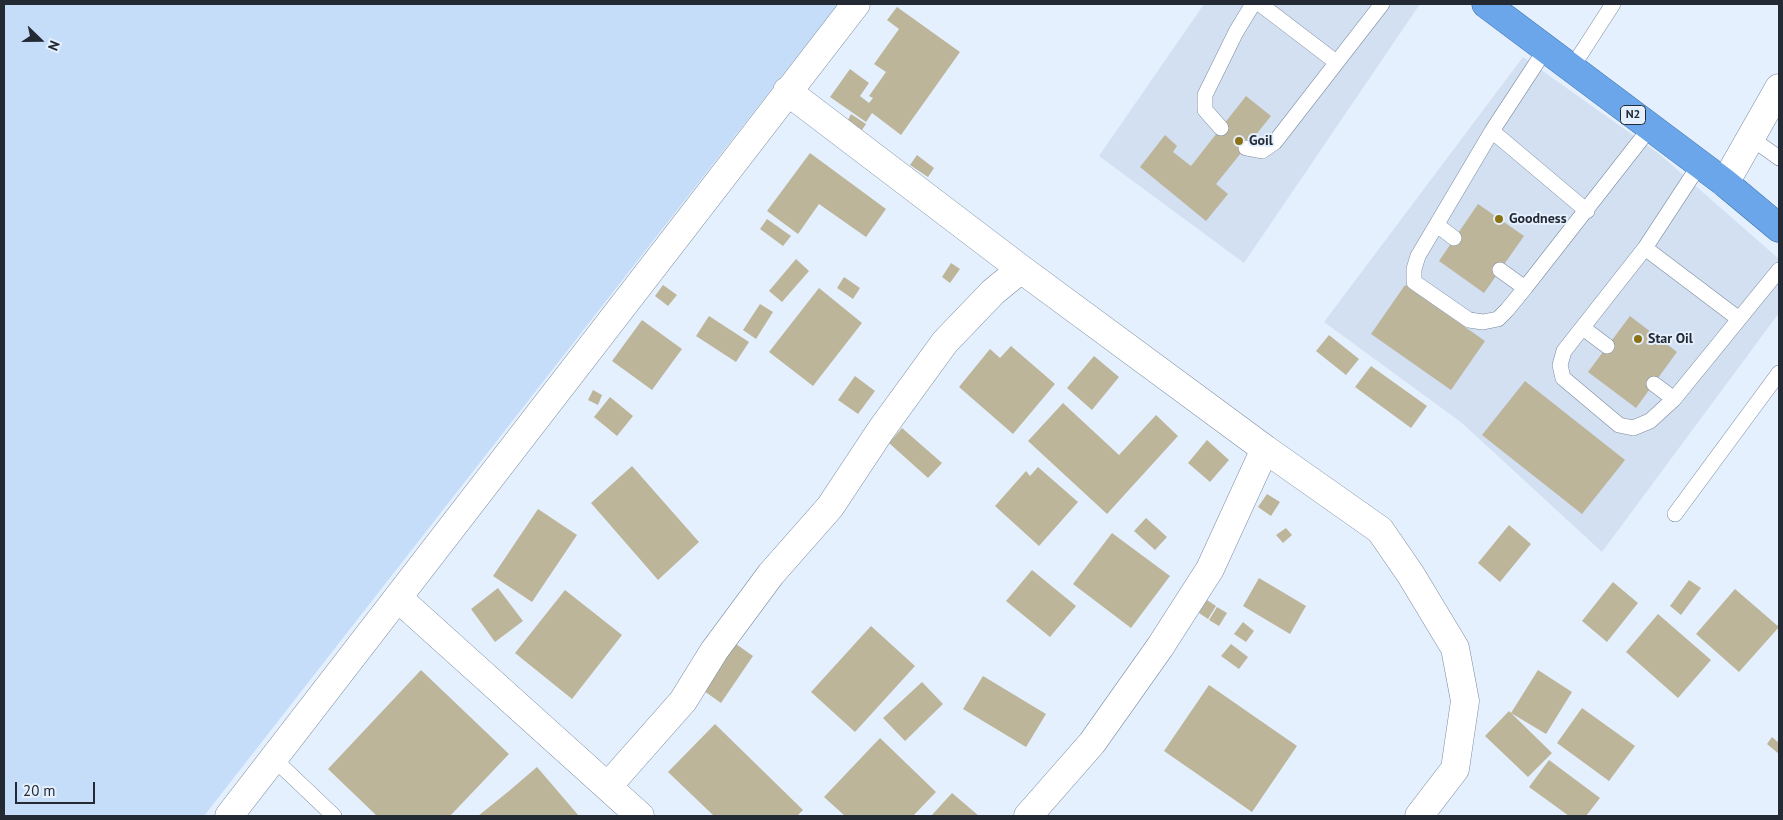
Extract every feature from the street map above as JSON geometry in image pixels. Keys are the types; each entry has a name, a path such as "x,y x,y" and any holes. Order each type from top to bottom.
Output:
{"highway":[{"name":"N2","path":"1486,4 1725,183 1779,228"}],"street":[{"path":"229,816 856,4"},
{"path":"1725,183 1779,88"},
{"path":"787,91 1021,269 1380,530 1411,575 1455,648 1465,701 1455,769 1419,816"},
{"path":"608,786 683,701 714,651 772,574 830,508 881,430 945,342 993,292 1021,269"},
{"path":"1028,816 1092,743 1160,647 1210,569 1265,448"},
{"path":"398,598 640,816"}],"lane":[{"path":"1221,128 1205,110 1205,95 1236,32 1253,4"},
{"path":"1260,4 1336,62"},
{"path":"1246,148 1262,151 1275,142 1382,4"},
{"path":"1571,69 1613,4"},
{"path":"1545,50 1492,131 1418,256 1414,269 1414,282 1469,320 1483,322 1498,319 1525,288 1650,128"},
{"path":"1492,131 1587,210"},
{"path":"1751,138 1779,158"},
{"path":"1700,164 1645,248 1564,351 1560,365 1563,378 1618,425 1633,428 1650,421 1674,399 1779,270"},
{"path":"1437,225 1454,238"},
{"path":"1645,248 1740,319"},
{"path":"1500,270 1525,288"},
{"path":"1583,328 1607,346"},
{"path":"1675,514 1779,374"},
{"path":"1654,384 1674,399"},
{"path":"274,758 334,816"}],"shaded area":[{"path":"4,4 838,4 204,816 4,816"},
{"path":"1204,4 1420,4 1244,263 1099,156"},
{"path":"1523,57 1658,153 1779,259 1779,313 1602,552 1462,423 1324,322"}],"building":[{"path":"897,7 960,52 901,135 872,113 866,122 830,97 850,69 869,83 860,96 869,103 873,98 869,96 886,72 874,64 899,29 887,20"},
{"path":"1246,96 1271,116 1216,184 1228,194 1206,221 1140,167 1165,135 1177,146 1173,152 1191,166"},
{"path":"851,114 866,124 862,130 848,120"},
{"path":"810,153 886,209 866,237 819,204 798,234 767,211"},
{"path":"917,155 934,168 928,177 910,165"},
{"path":"1478,204 1524,236 1484,293 1439,261"},
{"path":"767,219 791,236 783,246 760,229"},
{"path":"796,259 809,271 782,302 769,291"},
{"path":"951,263 960,269 950,283 942,277"},
{"path":"844,277 860,288 853,299 837,288"},
{"path":"663,285 677,295 668,306 655,296"},
{"path":"1405,285 1485,341 1451,390 1371,334"},
{"path":"819,288 862,323 813,386 769,352"},
{"path":"760,304 773,312 756,339 743,330"},
{"path":"709,316 749,342 736,362 696,336"},
{"path":"1630,316 1677,352 1636,408 1588,372"},
{"path":"642,320 682,349 652,390 612,361"},
{"path":"1329,335 1359,359 1346,375 1316,351"},
{"path":"1011,346 1055,384 1013,434 959,387 990,349 1000,358"},
{"path":"1094,356 1119,377 1092,410 1067,388"},
{"path":"1371,366 1427,406 1411,428 1355,387"},
{"path":"855,376 875,391 858,414 838,400"},
{"path":"1525,381 1625,460 1582,514 1482,435"},
{"path":"593,390 602,395 598,405 588,400"},
{"path":"610,397 633,416 617,436 594,417"},
{"path":"1063,403 1119,455 1156,415 1178,436 1107,514 1028,441"},
{"path":"902,428 942,463 928,478 889,443"},
{"path":"1207,440 1229,460 1210,482 1188,463"},
{"path":"632,466 699,542 658,580 591,503"},
{"path":"1038,467 1078,502 1039,546 995,506 1026,471 1030,476"},
{"path":"1267,494 1280,502 1271,516 1258,507"},
{"path":"538,509 577,535 532,602 493,576"},
{"path":"1146,518 1167,537 1155,550 1134,531"},
{"path":"1509,525 1531,544 1500,582 1478,563"},
{"path":"1286,528 1292,535 1283,543 1276,535"},
{"path":"1112,533 1170,576 1131,628 1073,584"},
{"path":"1032,570 1076,606 1050,637 1006,601"},
{"path":"1259,578 1306,606 1290,634 1243,606"},
{"path":"1689,580 1701,588 1681,615 1670,606"},
{"path":"1613,582 1638,603 1607,642 1582,621"},
{"path":"498,588 523,621 495,642 471,609"},
{"path":"1735,589 1779,627 1739,672 1696,634"},
{"path":"565,590 622,635 572,699 515,653"},
{"path":"1207,600 1216,606 1208,619 1199,613"},
{"path":"1217,607 1227,613 1219,626 1209,620"},
{"path":"1658,614 1711,660 1678,698 1626,652"},
{"path":"1243,622 1254,631 1246,642 1234,634"},
{"path":"871,626 915,666 855,732 811,692"},
{"path":"736,644 753,656 721,703 704,691"},
{"path":"1231,644 1248,657 1239,669 1221,656"},
{"path":"421,670 509,754 450,816 377,816 328,769"},
{"path":"1538,670 1572,692 1546,734 1511,713"},
{"path":"983,676 1046,714 1026,747 963,709"},
{"path":"922,682 943,704 905,741 883,718"},
{"path":"1209,685 1297,746 1252,812 1164,751"},
{"path":"1582,708 1635,746 1609,781 1557,743"},
{"path":"1509,711 1552,753 1528,777 1485,736"},
{"path":"715,724 803,810 797,816 714,816 668,772"},
{"path":"1772,737 1779,743 1779,754 1767,744"},
{"path":"880,738 936,792 913,816 845,816 824,797"},
{"path":"1549,760 1600,798 1586,816 1569,816 1529,787"},
{"path":"537,767 579,816 478,816 509,791"},
{"path":"952,793 979,816 931,816"}],"place":[{"name":"Goil","path":"1239,141"},
{"name":"Goodness","path":"1499,219"},
{"name":"Star Oil","path":"1638,339"}]}
